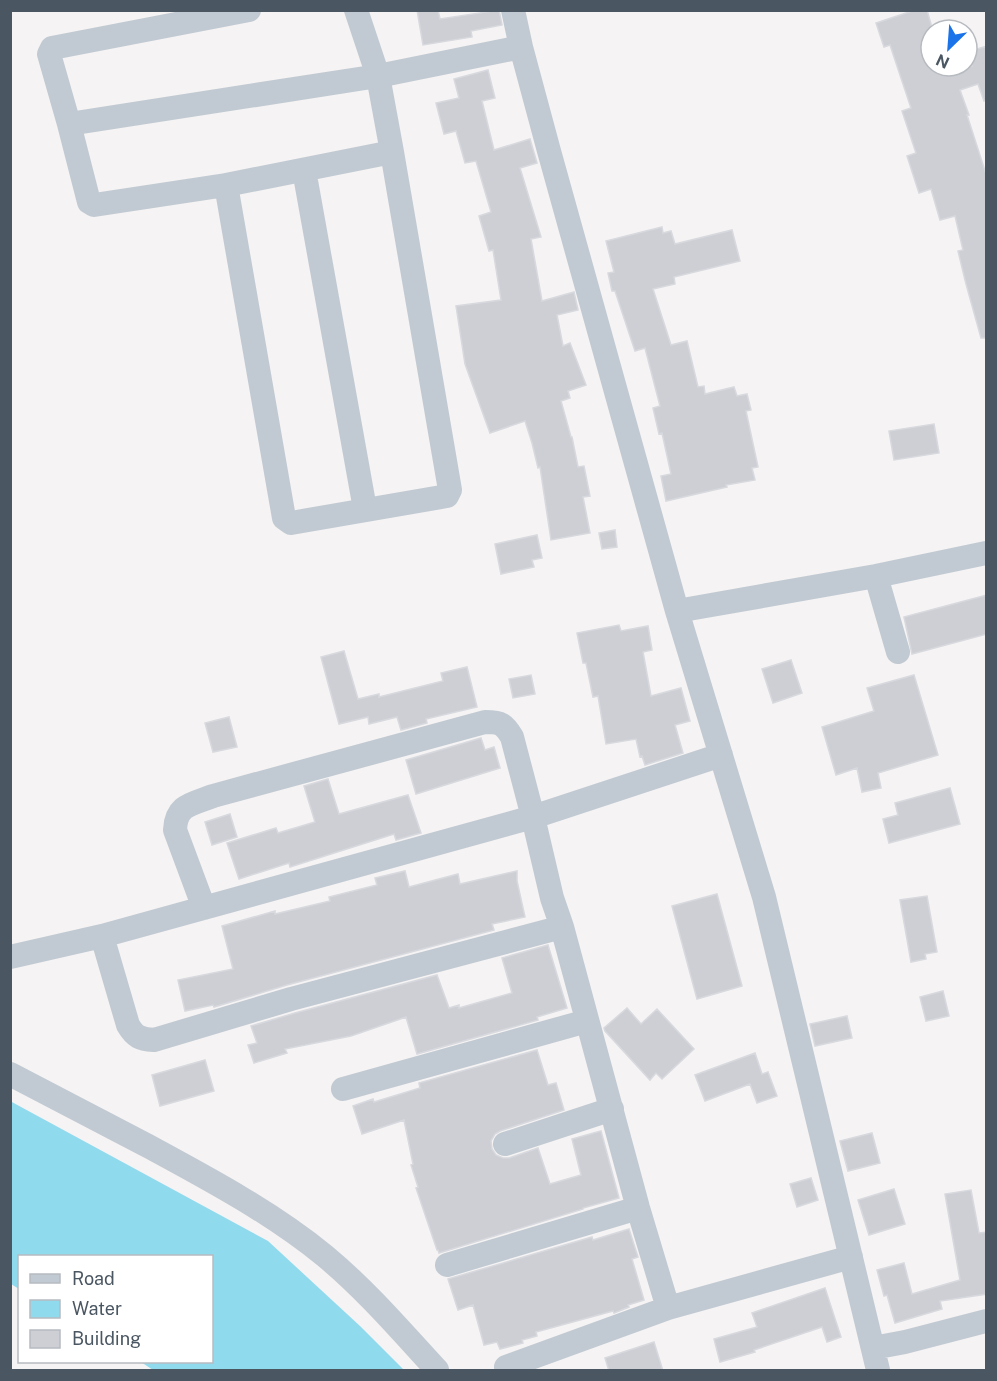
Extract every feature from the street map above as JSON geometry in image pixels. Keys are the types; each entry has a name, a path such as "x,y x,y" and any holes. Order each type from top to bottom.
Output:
{"street":[{"path":"249,10 52,48 49,54 89,202 94,205 226,185 392,152"},
{"path":"226,185 284,518 291,523 447,496 450,490 378,76 356,10"},
{"path":"513,10 552,162 677,611 764,897 876,1359 905,1342 987,1321"},
{"path":"69,124 378,76 521,47"},
{"path":"304,170 365,509"},
{"path":"677,611 876,576 987,553"},
{"path":"876,576 898,652"},
{"path":"204,908 175,830 179,813 186,807 213,796 485,722 498,722 507,728 512,737 552,898 668,1308"},
{"path":"10,957 102,936 533,817 722,755"},
{"path":"102,936 128,1025 134,1035 142,1040 154,1040 291,999 562,927"},
{"path":"344,1089 587,1021"},
{"path":"10,1074 210,1179 277,1220 326,1257 343,1273 387,1315 436,1371"},
{"path":"505,1144 612,1109"},
{"path":"447,1265 638,1208"},
{"path":"506,1367 668,1308 851,1257"}],"water":[{"path":"10,1101 268,1241 404,1370 153,1370 142,1363 213,1363 213,1255 18,1255 18,1288 11,1284"}],"building":[{"path":"417,10 438,10 440,19 499,10 502,25 471,31 472,37 423,45"},
{"path":"915,10 927,10 929,18 919,18 919,78 979,78 979,48 987,46 987,100 984,101 978,84 960,90 987,177 987,338 981,338 966,284 958,251 963,250 955,216 940,220 931,189 919,193 907,156 916,153 902,111 911,108 890,45 884,47 876,23"},
{"path":"488,70 495,98 482,101 494,150 530,139 537,163 520,168 541,237 531,239 542,301 574,292 578,310 557,315 563,346 570,343 586,385 568,391 570,398 561,401 578,467 584,466 590,496 583,497 590,533 551,540 540,467 538,468 525,421 490,433 465,364 456,306 501,300 493,250 489,251 479,216 491,212 476,161 465,163 456,131 444,134 436,103 459,98 454,79"},
{"path":"662,227 663,233 671,231 675,244 732,230 740,261 674,277 675,284 653,289 671,345 687,341 698,387 704,386 705,394 734,387 737,396 747,394 751,410 746,411 758,467 752,468 755,480 666,501 661,476 671,474 662,433 659,434 653,408 660,406 645,348 635,351 615,291 612,291 608,273 614,272 606,241"},
{"path":"934,424 939,453 894,460 889,431"},
{"path":"615,530 617,547 602,549 599,533"},
{"path":"537,535 542,558 532,560 534,567 501,574 495,544"},
{"path":"987,595 987,634 912,654 904,617"},
{"path":"619,625 621,631 648,626 652,650 643,652 651,696 681,688 690,721 675,725 683,753 645,765 642,756 640,757 636,739 606,744 598,696 593,697 577,633"},
{"path":"344,651 358,699 379,694 379,697 443,681 441,673 467,667 477,707 426,719 427,723 401,730 397,717 369,724 368,717 339,724 321,657"},
{"path":"791,660 802,693 773,703 762,669"},
{"path":"531,675 535,694 513,698 509,679"},
{"path":"914,675 938,755 878,773 881,788 862,792 857,768 836,775 822,727 874,711 867,688"},
{"path":"229,717 237,747 213,752 205,723"},
{"path":"481,738 485,750 494,747 500,768 416,794 406,760"},
{"path":"328,779 339,814 408,795 421,833 396,840 394,834 290,867 289,863 239,879 227,843 276,828 278,833 315,822 304,786"},
{"path":"950,788 960,824 889,843 883,819 898,815 895,803"},
{"path":"230,814 237,837 212,845 205,822"},
{"path":"405,871 409,887 458,874 460,884 517,871 525,917 492,924 494,930 287,985 214,1007 213,1005 185,1011 178,980 233,969 222,926 275,911 275,914 330,901 329,897 377,885 375,878"},
{"path":"717,894 742,986 697,999 672,906"},
{"path":"927,896 937,952 925,954 926,959 911,962 900,900"},
{"path":"548,945 567,1008 537,1017 538,1020 417,1054 406,1017 351,1036 285,1049 287,1053 254,1063 248,1045 257,1043 251,1026 437,975 449,1008 459,1005 459,1008 512,993 502,958"},
{"path":"943,991 949,1016 926,1021 920,997"},
{"path":"627,1008 641,1024 657,1009 694,1049 662,1079 656,1073 650,1080 605,1031 604,1028"},
{"path":"847,1016 852,1038 815,1046 810,1024"},
{"path":"537,1050 548,1085 556,1083 564,1110 500,1131 491,1141 492,1149 496,1155 509,1158 538,1148 550,1184 581,1175 572,1139 601,1131 619,1198 439,1253 416,1188 418,1187 411,1165 413,1164 404,1120 362,1134 353,1106 420,1088 419,1083"},
{"path":"755,1053 762,1074 768,1072 777,1096 757,1103 750,1084 705,1101 695,1075"},
{"path":"205,1060 214,1091 160,1106 152,1075"},
{"path":"872,1133 880,1163 848,1171 840,1141"},
{"path":"811,1178 818,1200 797,1207 790,1184"},
{"path":"894,1189 905,1224 869,1235 858,1200"},
{"path":"971,1190 979,1233 987,1232 987,1294 940,1301 942,1309 895,1323 877,1270 904,1263 912,1294 960,1280 945,1194"},
{"path":"629,1229 638,1257 632,1259 644,1300 614,1313 613,1311 536,1332 537,1336 522,1340 523,1343 500,1349 497,1342 484,1345 473,1305 458,1310 448,1279 592,1237 593,1240"},
{"path":"825,1288 841,1337 827,1342 822,1327 754,1350 755,1352 720,1362 714,1339 757,1327 752,1313"},
{"path":"654,1342 663,1371 609,1371 605,1358"}]}
